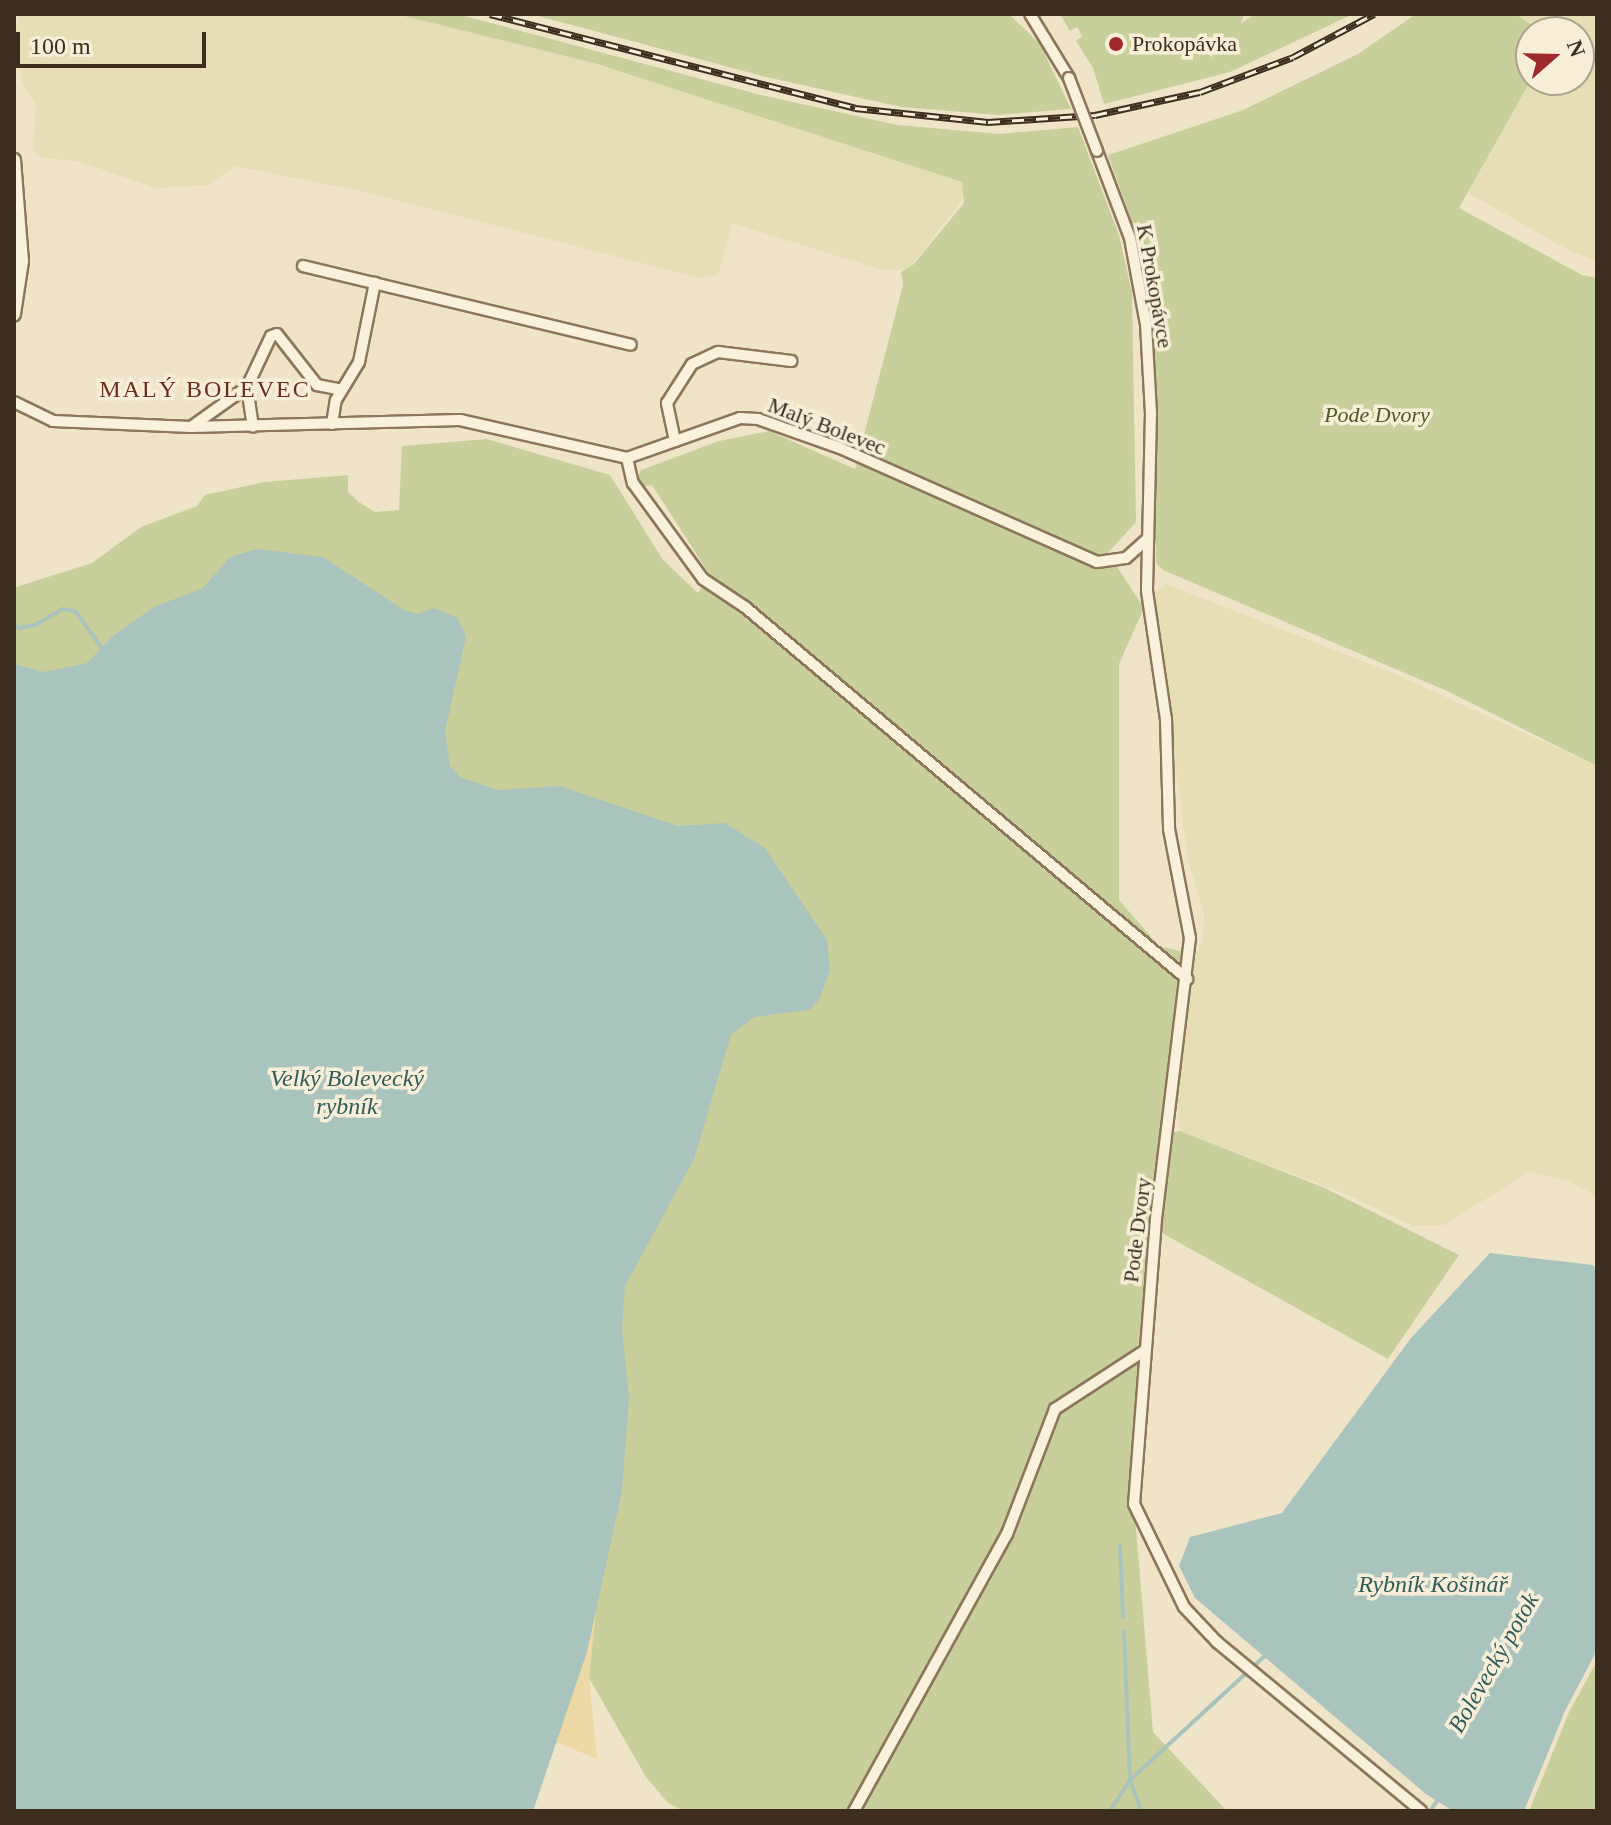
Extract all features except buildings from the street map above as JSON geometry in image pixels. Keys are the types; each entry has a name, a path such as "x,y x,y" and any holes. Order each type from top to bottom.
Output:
{"street":[{"name":"K Prokopávce","path":"1030,14 1069,78 1130,238 1146,324 1151,413 1148,538"},
{"path":"14,162 22,261 14,314"},
{"path":"303,266 631,345"},
{"path":"332,424 342,390 359,362 375,283"},
{"path":"191,427 247,387 271,336 277,334 317,385 342,390"},
{"path":"675,441 667,403 692,364 718,352 791,361"},
{"path":"247,387 253,427"},
{"path":"14,402 53,421 191,427 460,420 627,458 633,483 703,579 745,607 1187,979"},
{"name":"Malý Bolevec","path":"627,458 740,418 758,419 840,448 1097,562 1126,558 1148,538"},
{"name":"Pode Dvory","path":"1148,538 1147,591 1166,719 1168,817 1190,938 1144,1351 1134,1504 1184,1607 1242,1663 1421,1811"},
{"path":"854,1811 1007,1534 1055,1409 1144,1351"}],"shaded area":[{"path":"20,14 396,14 597,64 962,182 966,195 908,270 882,270 732,223 718,275 700,278 361,191 235,166 208,185 157,188 77,161 42,158 33,149 36,106 22,81 14,37"},
{"path":"1515,14 1597,14 1597,261 1570,251 1468,193 1522,96 1595,96 1595,16"},
{"path":"1166,584 1393,673 1597,766 1597,1196 1566,1180 1529,1172 1444,1225 1413,1226 1341,1192 1180,1131 1177,1093 1187,979 1203,938 1204,913 1188,860 1158,630 1155,592"}],"green space":[{"path":"396,14 457,14 761,95 898,125 999,134 1078,127 1119,235 1132,293 1136,522 1108,553 1144,608 1119,664 1119,900 1159,946 1184,952 1166,1174 1174,1132 1180,1131 1325,1188 1459,1255 1388,1359 1160,1232 1134,1504 1153,1732 1227,1811 684,1811 668,1803 646,1777 589,1678 621,1306 581,1302 721,1062 731,1035 744,1024 14,784 14,583 16,587 92,563 141,527 197,506 205,495 264,482 348,475 348,492 359,502 375,512 399,510 402,446 487,439 610,475 663,560 698,593 710,575 652,485 642,487 637,479 641,470 719,441 769,431 855,469 903,285 901,272 914,264 964,203 962,182 597,64"},
{"path":"531,14 1009,14 1040,44 1071,109 999,115 901,107 766,77"},
{"path":"1060,14 1244,14 1241,23 1256,14 1353,14 1230,72 1104,104 1093,68 1076,41 1082,36 1077,27 1070,31"},
{"name":"Pode Dvory","path":"1416,14 1518,16 1515,16 1515,96 1522,96 1459,208 1582,275 1597,278 1597,766 1447,691 1163,570 1156,563 1152,320 1137,236 1108,155 1243,110 1358,54"},
{"path":"1597,1661 1597,1811 1529,1811 1569,1712"}],"sand":[{"path":"597,1602 589,1678 597,1759 522,1728"}],"water":[{"name":"Velký Bolevecký rybník","path":"257,549 323,557 404,610 417,614 434,608 458,618 466,637 445,731 450,766 460,777 497,790 560,786 678,826 725,823 765,848 827,940 830,970 819,1000 809,1010 754,1017 731,1035 694,1159 625,1286 622,1329 629,1398 622,1491 587,1652 533,1811 14,1811 14,664 44,672 87,663 114,635 154,607 203,588 230,557"},
{"name":"Rybník Košinář","path":"1490,1253 1593,1265 1597,1270 1597,1650 1565,1711 1524,1811 1453,1811 1426,1794 1195,1598 1179,1566 1190,1537 1282,1513 1411,1338"}],"waterway":[{"path":"14,624 19,628 35,625 63,609 76,612 104,651"},
{"path":"1120,1545 1123,1617"},
{"path":"1124,1631 1130,1780 1141,1811"},
{"path":"1110,1811 1130,1780 1266,1655"},
{"name":"Bolevecký potok","path":"1430,1811 1439,1798"}],"railway":[{"path":"490,14 855,108 988,122 1095,115 1200,92 1293,57 1374,14"}],"place":[{"name":"Prokopávka","path":"1116,44"}],"district":[{"name":"MALÝ BOLEVEC","path":"205,390"}]}
